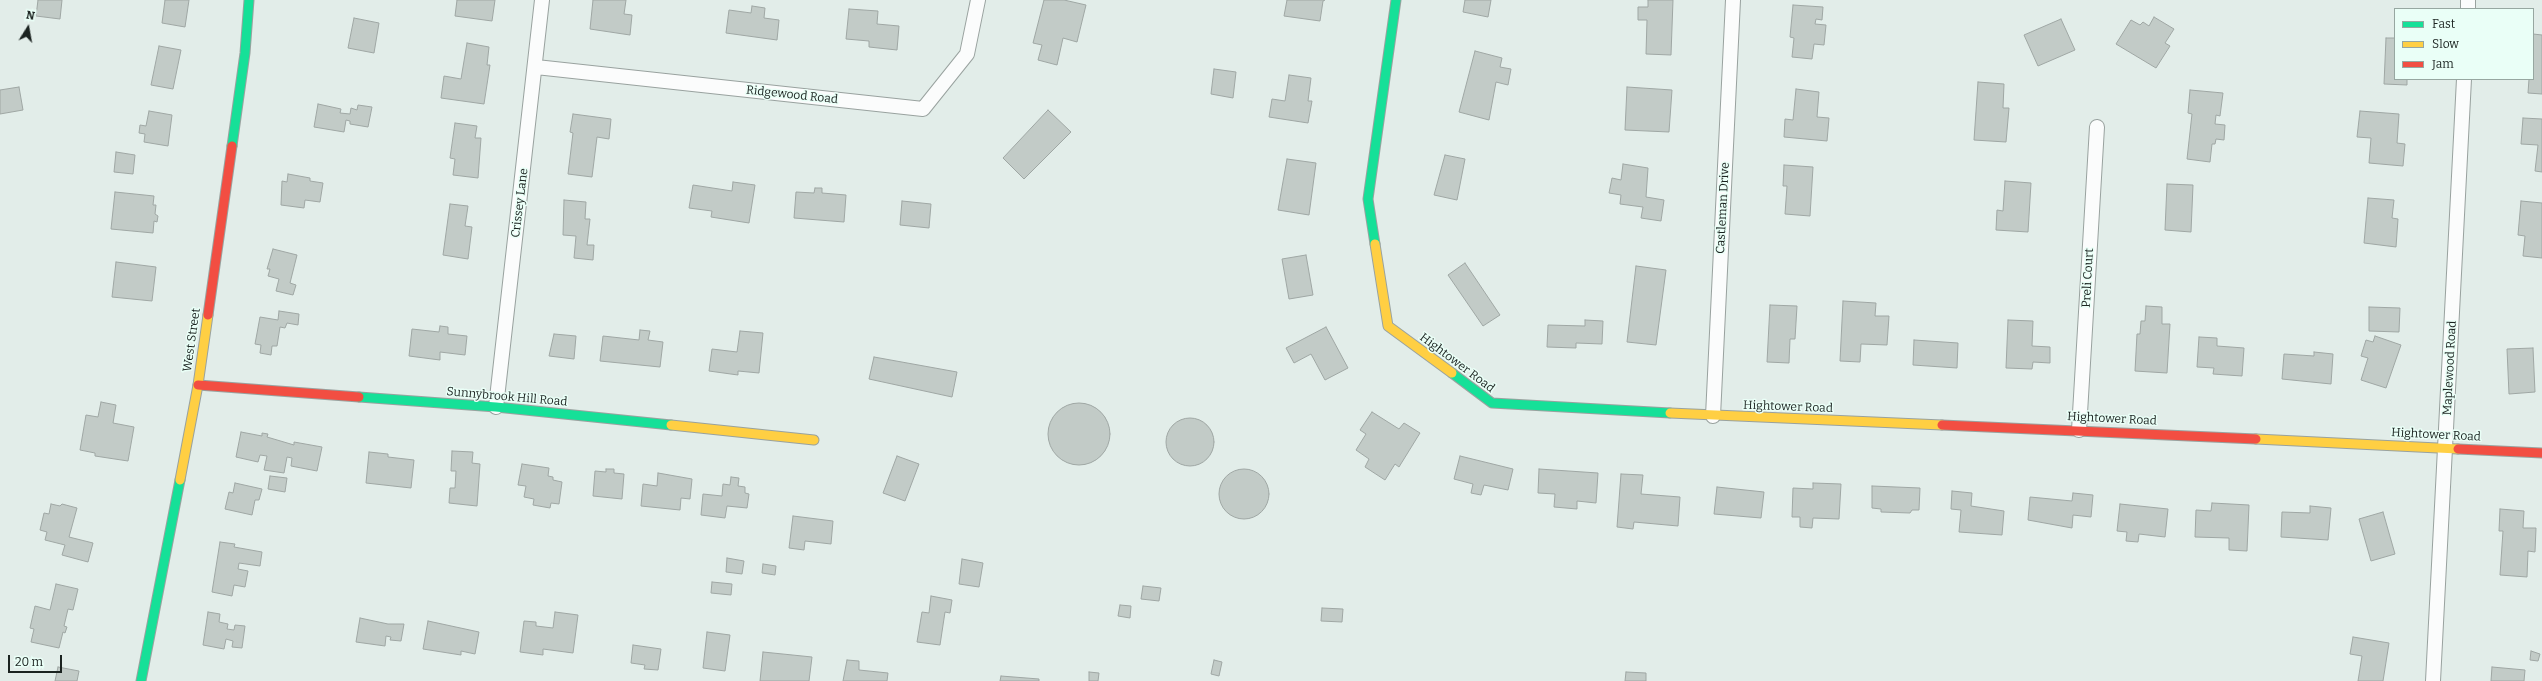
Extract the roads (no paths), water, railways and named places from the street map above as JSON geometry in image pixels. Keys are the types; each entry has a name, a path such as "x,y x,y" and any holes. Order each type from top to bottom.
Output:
{"street":[{"name":"West Street","path":"141,681 198,385 245,52 249,0"},
{"name":"Crissey Lane","path":"496,407 536,67 542,0"},
{"name":"Ridgewood Road","path":"536,67 923,109 966,54 978,0"},
{"name":"Hightower Road","path":"1396,0 1368,199 1388,326 1492,403 1713,416 2079,430 2542,453"},
{"name":"Castleman Drive","path":"1713,416 1732,0"},
{"name":"Maplewood Road","path":"2433,681 2447,448 2464,80"},
{"name":"Preli Court","path":"2079,430 2097,127"},
{"name":"Sunnybrook Hill Road","path":"198,385 496,407 814,440"}]}
